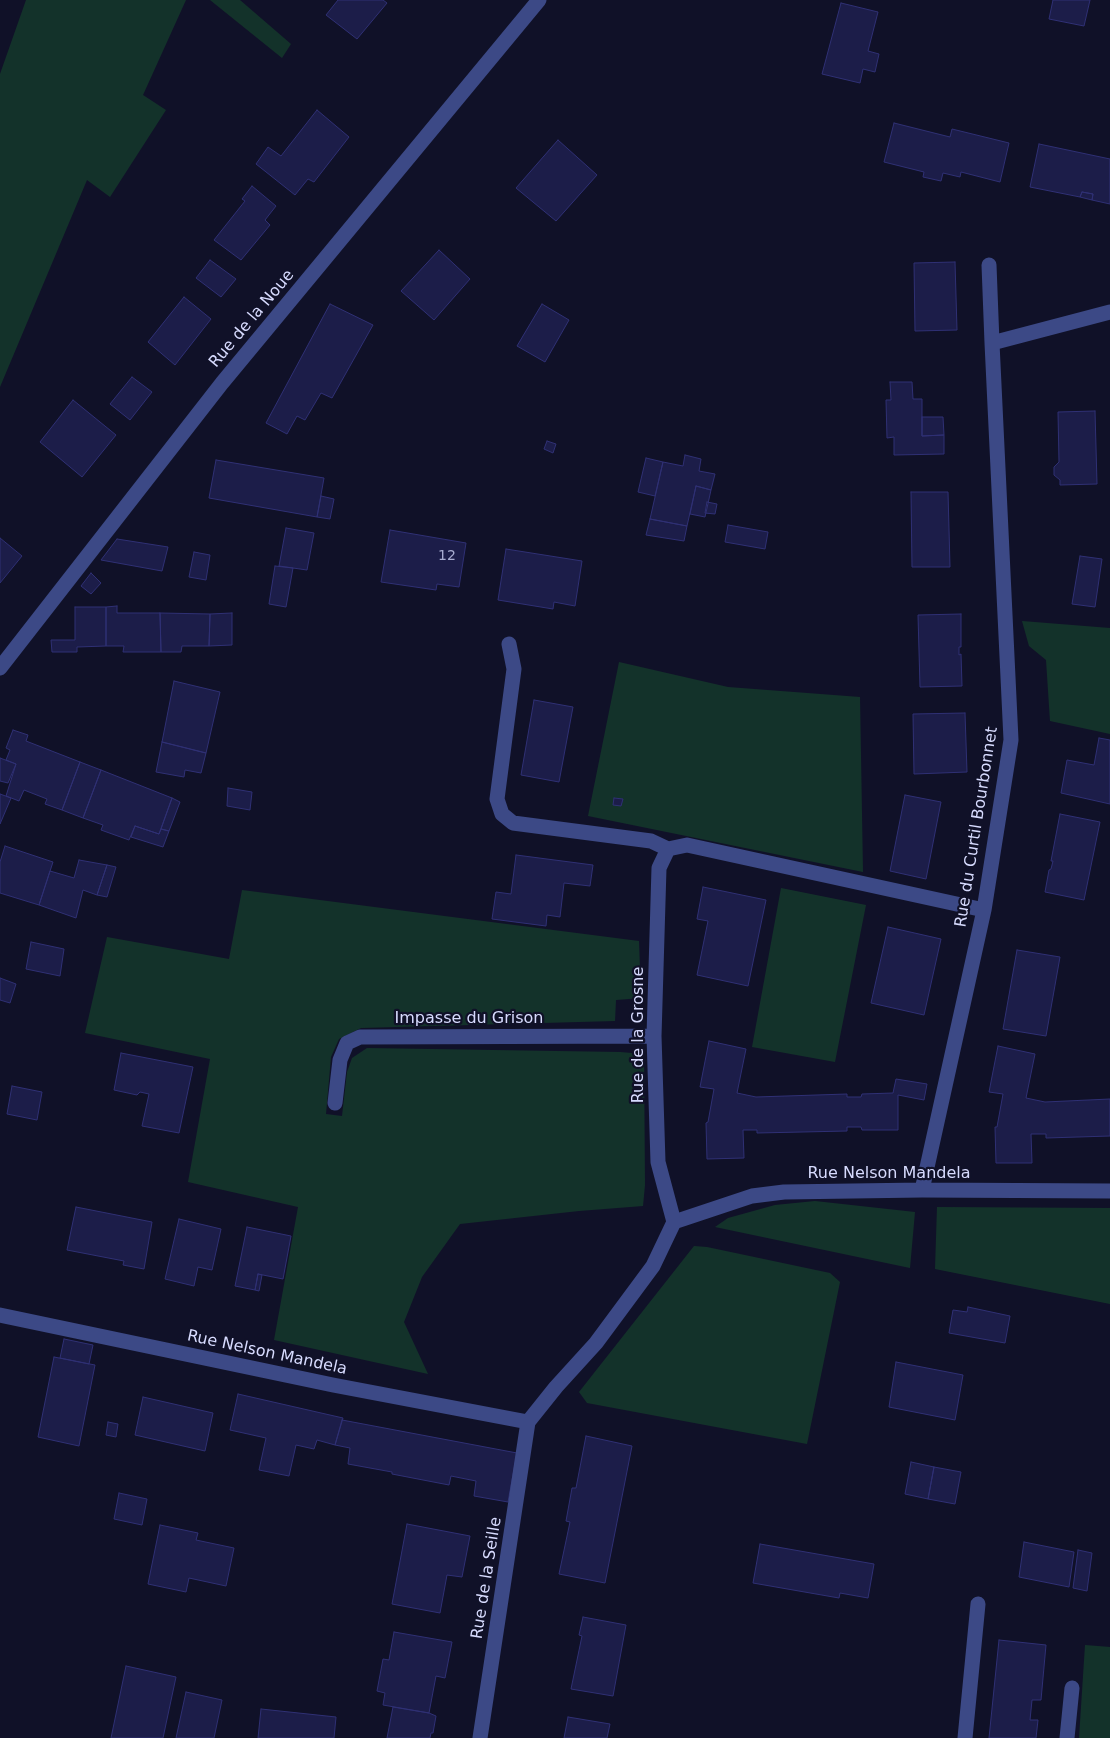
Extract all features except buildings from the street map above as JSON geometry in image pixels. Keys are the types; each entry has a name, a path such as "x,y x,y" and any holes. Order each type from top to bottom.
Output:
{"street":[{"name":"Rue de la Noue","path":"0,668 222,384 539,0"},
{"name":"Rue du Curtil Bourbonnet","path":"922,1190 984,910 1011,740 988,265"},
{"path":"992,344 1110,312"},
{"path":"509,644 514,669 497,799 502,814 513,823 650,841 668,849 687,845 984,910"},
{"name":"Rue de la Grosne","path":"668,849 659,868 654,1036 658,1162 674,1222"},
{"name":"Impasse du Grison","path":"335,1103 340,1060 347,1043 360,1037 654,1036"},
{"name":"Rue Nelson Mandela","path":"674,1222 752,1196 784,1192 922,1190 1110,1191"},
{"path":"528,1422 556,1387 596,1343 653,1266 674,1222"},
{"name":"Rue Nelson Mandela","path":"0,1315 333,1385 528,1422"},
{"name":"Rue de la Seille","path":"480,1738 528,1422"},
{"path":"965,1738 978,1604"},
{"path":"1067,1738 1072,1688"}],"green space":[{"path":"26,0 186,0 143,95 166,110 110,197 87,180 0,387 0,74"},
{"path":"210,0 240,0 291,44 282,58"},
{"path":"1022,621 1110,628 1110,734 1050,721 1046,660 1029,646"},
{"path":"619,662 728,687 860,697 863,872 588,816"},
{"path":"781,888 866,905 835,1062 752,1047"},
{"path":"242,890 639,941 641,998 616,1000 615,1021 361,1028 339,1039 331,1057 326,1114 342,1116 347,1072 352,1058 367,1048 644,1054 645,1185 643,1206 460,1224 422,1277 404,1322 428,1374 274,1340 298,1207 188,1182 210,1059 85,1033 107,937 229,959"},
{"path":"815,1201 915,1212 910,1268 715,1227 728,1218 775,1205"},
{"path":"937,1207 1110,1208 1110,1304 935,1269"},
{"path":"694,1246 707,1247 830,1273 840,1282 807,1444 587,1403 579,1392"},
{"path":"1085,1645 1110,1647 1110,1738 1079,1738"}]}
